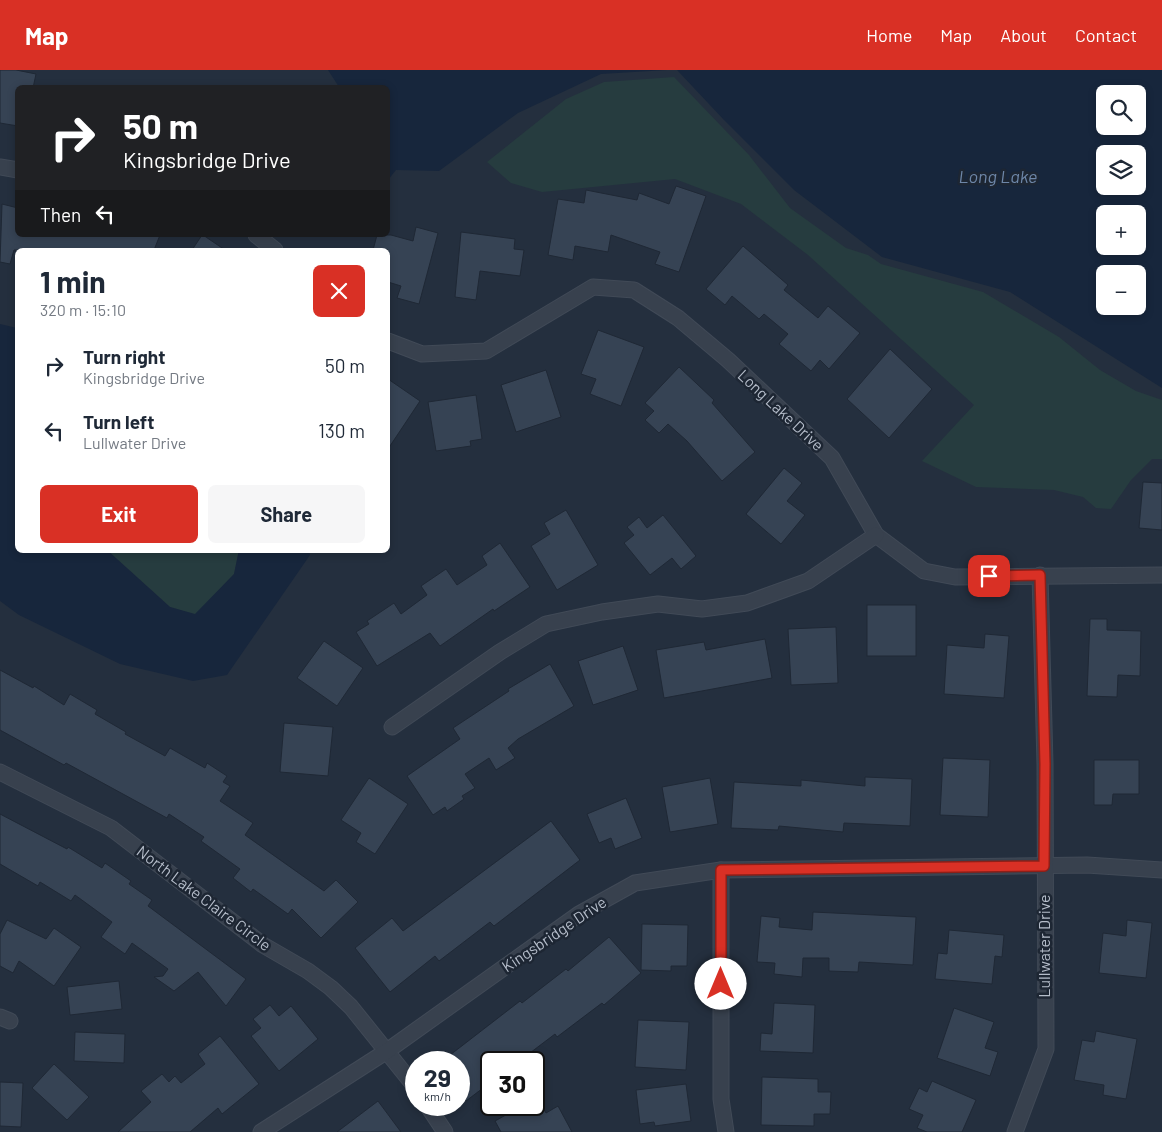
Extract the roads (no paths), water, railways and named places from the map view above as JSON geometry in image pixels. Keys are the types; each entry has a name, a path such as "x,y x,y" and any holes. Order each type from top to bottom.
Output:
{"street":[{"path":"0,168 15,170"},
{"path":"259,237 272,248"},
{"name":"Long Lake Drive","path":"390,342 422,354 486,351 593,287 634,290 678,318 728,360 832,458 876,535 924,571 955,577 1162,575"},
{"path":"392,727 500,652 546,624 602,612 658,604 702,609 747,603 808,581 876,535"},
{"name":"Lullwater Drive","path":"1020,1131 1046,1048 1045,764 1040,575"},
{"name":"North Lake Claire Circle","path":"0,772 111,828 263,945 308,971 331,988 352,1007 405,1074"},
{"name":"Kingsbridge Drive","path":"261,1132 387,1051 578,914 635,883 721,870 1087,865 1162,870"},
{"path":"721,870 721,1099 726,1132"},
{"path":"434,1116 445,1132"}],"water":[{"path":"328,70 667,70 601,74 518,113 439,171 396,170 390,178 390,85 338,85"},
{"name":"Long Lake","path":"677,70 1162,70 1162,388 1010,292 882,257 794,190"},
{"path":"0,324 15,328 15,553 110,553 170,607 195,614 234,574 238,553 310,553 310,555 227,675 193,681 120,664 19,615 0,601"}]}
